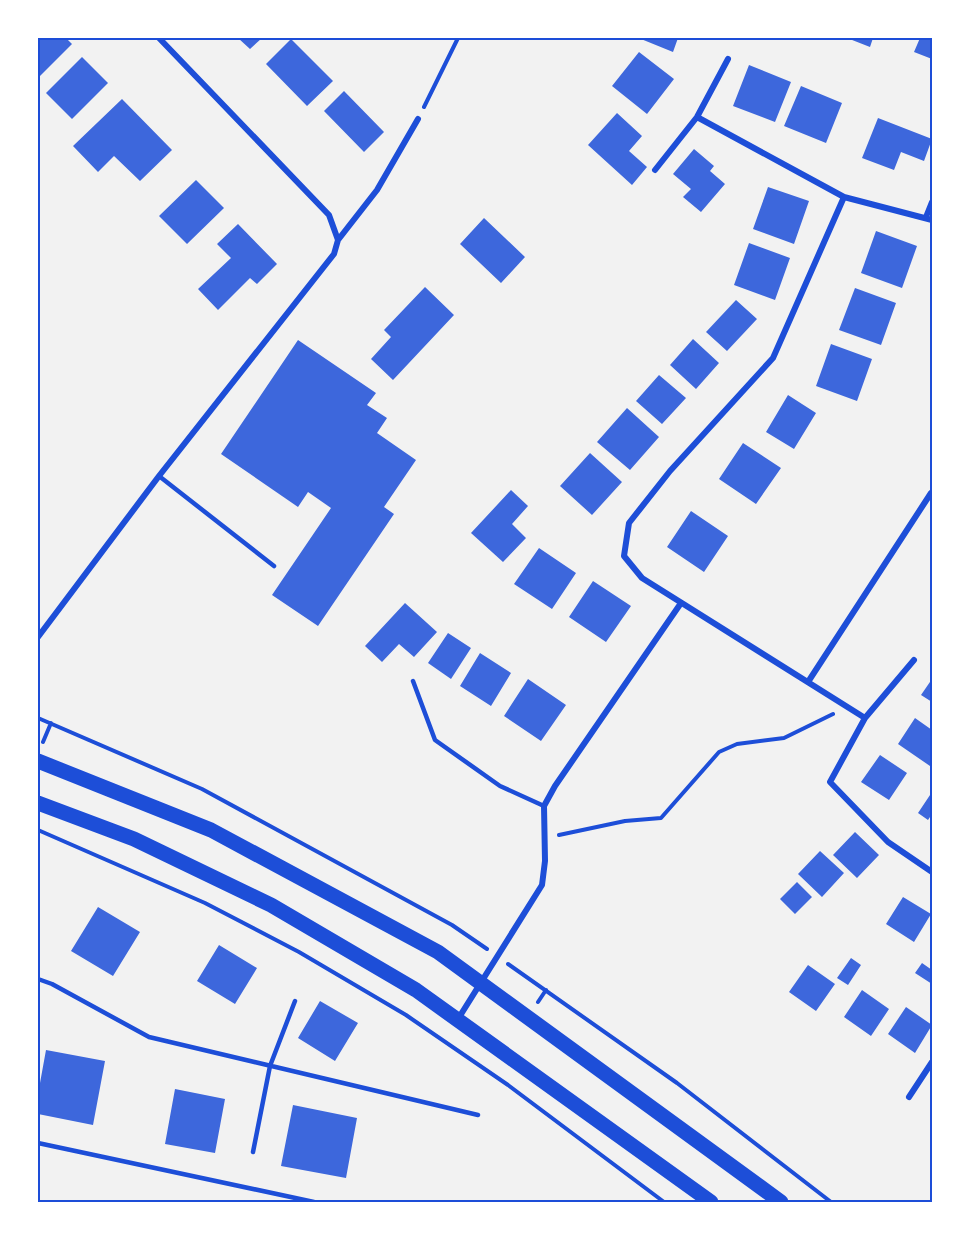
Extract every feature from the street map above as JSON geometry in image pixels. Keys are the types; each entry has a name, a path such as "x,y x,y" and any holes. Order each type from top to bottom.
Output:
{"main road":[{"path":"38,761 211,830 438,952 781,1203"},
{"path":"38,803 134,839 271,905 416,990 711,1203"}],"street":[{"path":"159,38 329,215 338,240"},
{"path":"655,170 697,117 728,59"},
{"path":"697,117 844,197 929,219 933,202"},
{"path":"38,637 159,476 334,254 338,240 377,190 418,119"},
{"path":"844,197 772,358 670,471 629,523 624,556 642,578 865,718"},
{"path":"808,682 931,493"},
{"path":"458,1020 542,885 545,861 544,806 555,786 681,603"},
{"path":"914,660 865,718 830,782 888,842 933,872"},
{"path":"909,1097 933,1062"}],"lane":[{"path":"159,476 274,566"},
{"path":"412,681 435,740 500,786 544,806"},
{"path":"38,979 52,984 149,1037 478,1115"},
{"path":"254,1152 270,1066 294,1000"},
{"path":"38,1143 314,1203"}],"path":[{"path":"418,119 458,38"},
{"path":"544,838 625,821 661,818 719,752 737,744 784,738 847,707"},
{"path":"42,745 51,723"},
{"path":"38,830 205,903 299,952 406,1015 508,1086 664,1203"}],"building":[{"path":"38,38 66,38 72,44 38,78"},
{"path":"238,38 262,38 250,49"},
{"path":"642,38 678,38 673,52"},
{"path":"847,38 873,38 870,47"},
{"path":"920,38 932,38 932,59 914,52"},
{"path":"291,39 333,81 307,106 266,64"},
{"path":"639,52 674,79 647,114 612,86"},
{"path":"82,57 108,83 72,119 46,93"},
{"path":"749,65 791,82 775,122 733,106"},
{"path":"801,86 842,103 826,143 784,126"},
{"path":"344,91 384,132 364,152 324,111"},
{"path":"122,99 172,150 140,181 114,156 98,172 73,146"},
{"path":"617,113 642,136 629,151 647,167 632,185 588,145"},
{"path":"878,118 932,139 924,161 901,152 894,170 862,158"},
{"path":"694,149 714,166 710,171 725,184 701,212 683,197 691,189 673,174"},
{"path":"196,180 224,208 187,244 159,216"},
{"path":"768,187 809,201 794,244 753,229"},
{"path":"484,218 525,257 501,283 460,244"},
{"path":"238,224 277,264 257,284 250,278 218,310 198,289 231,258 217,244"},
{"path":"876,231 917,246 902,288 861,273"},
{"path":"749,243 790,258 775,300 734,285"},
{"path":"425,287 454,315 393,380 371,359 391,337 384,330"},
{"path":"855,288 896,303 881,345 839,330"},
{"path":"736,300 757,319 727,351 706,332"},
{"path":"693,339 719,363 696,389 670,365"},
{"path":"298,340 376,393 367,405 387,418 377,433 416,460 384,507 394,514 318,626 272,595 331,508 308,492 298,507 221,454"},
{"path":"831,344 872,359 857,401 816,386"},
{"path":"659,375 686,398 662,424 636,401"},
{"path":"788,395 816,413 794,449 766,432"},
{"path":"627,408 659,437 630,470 597,442"},
{"path":"743,443 781,468 756,504 719,479"},
{"path":"590,453 622,482 592,515 560,486"},
{"path":"511,490 528,506 512,524 526,538 503,562 471,533"},
{"path":"691,511 728,536 704,572 667,547"},
{"path":"539,548 576,573 552,609 514,584"},
{"path":"593,581 631,606 606,642 569,617"},
{"path":"405,603 437,632 414,657 399,644 382,662 365,646"},
{"path":"448,633 471,648 451,679 428,663"},
{"path":"480,653 511,673 491,706 460,686"},
{"path":"528,679 566,705 541,741 504,716"},
{"path":"932,679 932,702 921,695"},
{"path":"915,718 932,730 930,766 898,744"},
{"path":"880,755 907,773 889,800 861,782"},
{"path":"932,792 932,814 928,820 918,813"},
{"path":"855,832 879,855 857,878 833,855"},
{"path":"820,851 844,873 822,897 798,874"},
{"path":"797,882 812,897 795,914 780,899"},
{"path":"903,897 931,914 914,942 886,924"},
{"path":"98,907 140,932 113,976 71,951"},
{"path":"219,945 257,968 235,1004 197,981"},
{"path":"851,958 861,965 848,985 837,978"},
{"path":"922,963 932,970 932,984 915,973"},
{"path":"808,965 835,984 816,1011 789,992"},
{"path":"862,990 889,1009 871,1036 844,1017"},
{"path":"320,1001 358,1023 335,1061 298,1038"},
{"path":"906,1007 932,1025 915,1053 888,1034"},
{"path":"46,1050 105,1061 93,1125 38,1114 38,1094"},
{"path":"175,1089 225,1099 215,1153 165,1144"},
{"path":"293,1105 357,1118 346,1178 281,1166"}]}
